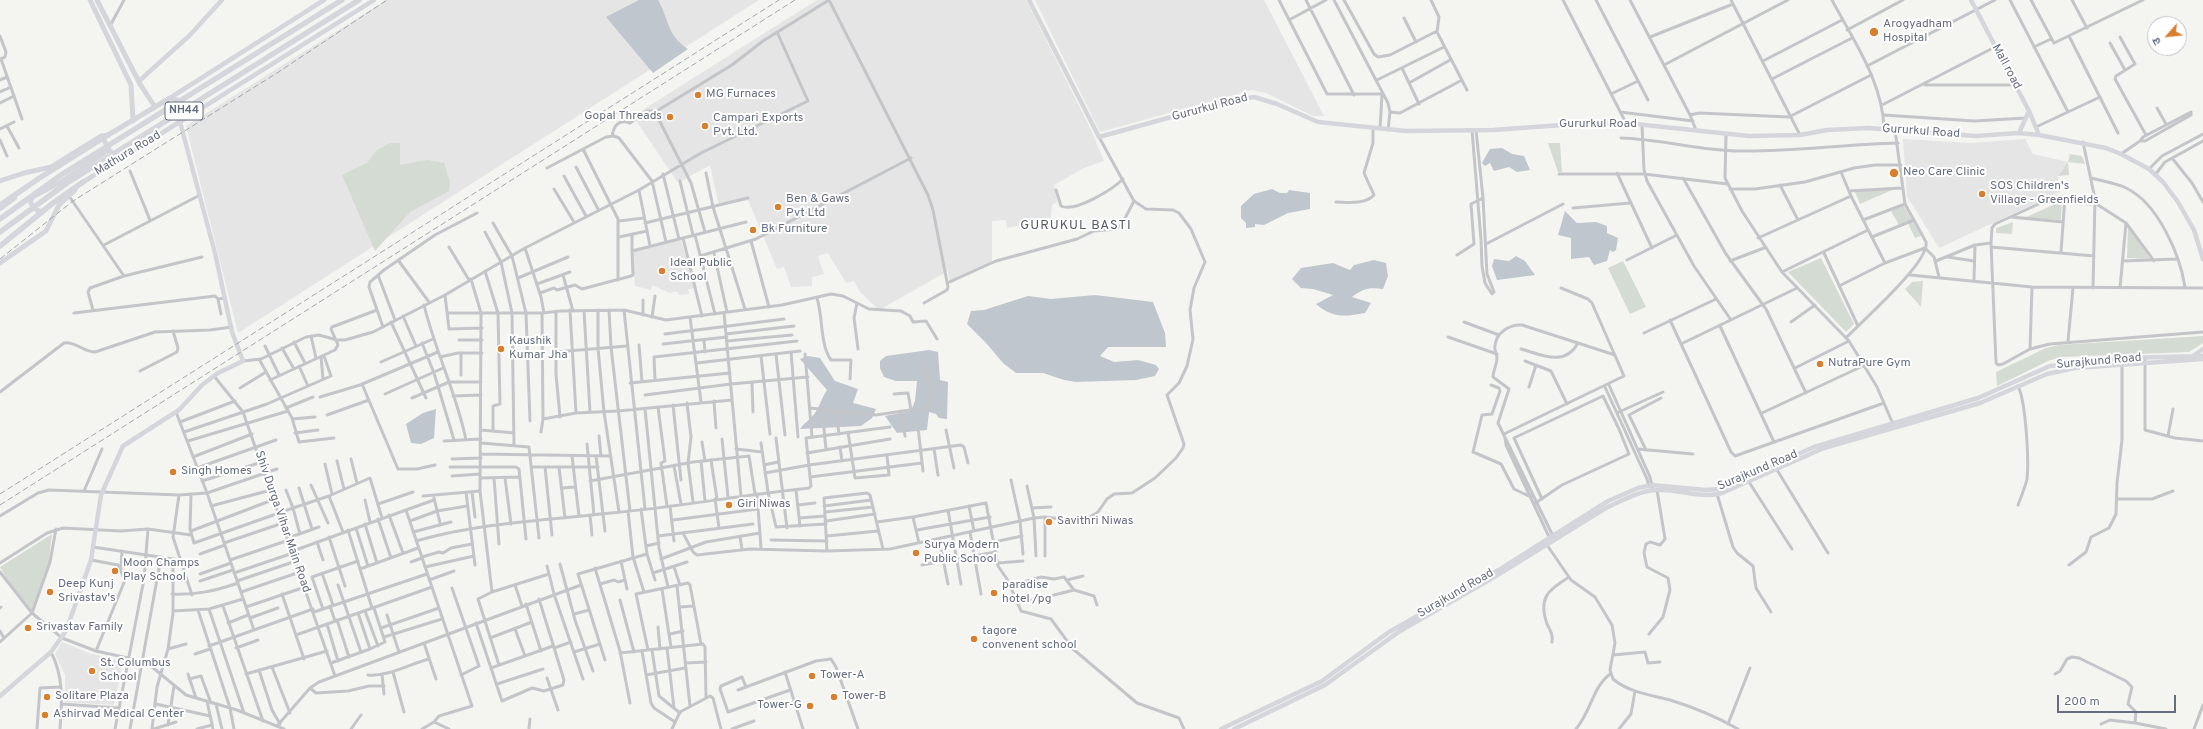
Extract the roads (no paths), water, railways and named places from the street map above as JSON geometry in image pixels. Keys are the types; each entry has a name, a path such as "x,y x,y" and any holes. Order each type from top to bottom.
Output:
{"highway":[{"name":"Mathura Road","path":"0,219 61,175 342,0"},
{"name":"Mathura Road","path":"0,232 67,183 359,0"},
{"path":"0,205 106,137"},
{"path":"0,246 42,212 83,182"}],"main road":[{"path":"90,0 131,85 133,120"},
{"path":"97,0 139,81 155,107"},
{"path":"0,181 24,173 51,167 101,136 106,137 170,98 182,102 185,107 186,118"},
{"name":"Mathura Road","path":"0,263 46,231 59,205 83,182 186,118"},
{"path":"106,137 109,150 119,159"},
{"path":"42,212 32,206 30,200 34,196 59,183 109,150"}],"street":[{"path":"110,26 124,0"},
{"path":"139,81 189,36 222,0"},
{"path":"170,98 324,0"},
{"name":"Mathura Road","path":"186,118 374,0"},
{"path":"612,136 615,126 619,122 630,122 647,111 656,111 732,65 777,32 829,0 911,158 931,202 948,283 947,290 924,303"},
{"path":"683,533 691,548 697,555 761,548 762,550 827,552 883,549 939,539 1034,518 1045,517 1078,521 1094,516 1107,499 1114,494 1132,493 1155,478 1176,458 1183,448 1184,444 1167,395 1179,383 1187,366 1193,339 1190,310 1194,288 1204,267 1205,260 1189,226 1179,213 1172,210 1146,208 1134,201 1099,137 1029,0"},
{"path":"1278,0 1326,93 1329,96 1382,94"},
{"path":"1306,0 1354,95"},
{"path":"1289,20 1326,0"},
{"path":"1334,0 1377,80 1382,94 1389,104 1390,112 1388,130"},
{"path":"1344,0 1374,54 1378,58 1390,55 1437,31"},
{"path":"1431,0 1439,17 1437,31 1450,60 1467,90"},
{"path":"1563,0 1626,123"},
{"path":"1596,0 1648,100"},
{"path":"1631,0 1690,115 1697,132"},
{"path":"1731,0 1792,116 1800,135"},
{"path":"1664,64 1788,0"},
{"path":"1832,0 1871,75 1882,105 1884,129"},
{"path":"1847,30 1904,0"},
{"name":"Mall road","path":"1970,0 2029,111 2039,135"},
{"path":"1867,66 1996,0"},
{"path":"2010,0 2068,112"},
{"path":"2031,0 2055,43 2143,0"},
{"path":"2072,0 2087,28"},
{"path":"1650,37 1733,4"},
{"path":"1404,18 1416,42"},
{"path":"1763,61 1842,20"},
{"path":"0,696 51,652 62,638 78,601 91,560 103,491 125,445 176,412 202,385 214,376 243,360 259,359 294,342 311,336 320,335 337,340 358,336 383,327 445,294 525,248 598,209 639,190 682,163 808,101 777,32"},
{"path":"0,36 6,52 5,56 0,59 22,120"},
{"path":"2069,36 2118,133"},
{"path":"2120,37 2135,63 2116,76 2115,79 2146,135"},
{"path":"1772,79 1852,38"},
{"path":"2034,47 2051,38"},
{"path":"2110,43 2125,70"},
{"path":"1377,80 1444,47"},
{"path":"1882,105 1995,47"},
{"path":"1409,83 1450,60"},
{"path":"1402,68 1420,104"},
{"path":"1690,115 1699,113 1792,116 1871,75"},
{"path":"0,80 7,77"},
{"path":"1390,112 1400,113 1420,104 1462,80"},
{"path":"1611,94 1638,81"},
{"path":"1923,85 2015,85"},
{"path":"0,92 11,87"},
{"path":"1380,129 1382,94"},
{"path":"0,103 14,96"},
{"name":"Gururkul Road","path":"1099,137 1229,101 1254,97 1272,102 1318,122 1388,130 1434,132 1566,124 1626,123 1726,135 1800,135 1847,129 1884,129 1976,136 2019,133 2039,135 2083,142 2121,154 2149,169 2171,192 2189,221 2198,240 2203,259"},
{"path":"2036,128 2100,97"},
{"path":"2157,108 2166,124"},
{"path":"656,111 655,114 682,163 691,183 705,232"},
{"path":"2019,133 2029,111"},
{"path":"1620,112 1693,121"},
{"path":"2121,154 2146,135 2190,112 2191,115 2145,141 2140,141"},
{"path":"1884,115 1974,121 2026,118"},
{"path":"0,129 14,122"},
{"path":"180,122 200,195 232,327 243,360"},
{"path":"1642,125 1644,174 1694,266 1731,320"},
{"path":"7,126 18,148"},
{"path":"1336,202 1363,201 1370,199 1374,195 1364,174 1373,143 1373,128"},
{"path":"1474,130 1483,198 1487,274 1494,292 1492,294 1485,283 1482,273 1474,130"},
{"path":"1846,338 1910,275 1926,248 1926,242 1905,204 1896,130"},
{"path":"2149,169 2162,156 2203,134"},
{"path":"1726,135 1724,174 1727,184 1758,238 1782,272 1849,341 1865,365 1893,425"},
{"path":"547,168 606,137 612,136 619,138 652,181 666,242"},
{"path":"1622,138 1643,139 1725,150 1786,151 1898,143"},
{"path":"0,140 7,156"},
{"path":"2155,175 2162,164 2203,141"},
{"path":"2083,142 2095,203 2093,288"},
{"path":"583,149 612,203 618,221 618,280"},
{"path":"700,256 727,250 751,241 911,158"},
{"path":"2172,158 2192,184 2203,202"},
{"path":"1730,189 1755,189 1805,182 1841,172 1875,165 1901,165"},
{"path":"576,166 598,209"},
{"path":"130,171 150,220"},
{"path":"1841,172 1851,196 1885,263"},
{"path":"706,173 719,228 745,309"},
{"path":"1617,173 1652,248"},
{"path":"663,174 679,239"},
{"path":"1559,174 1644,174 1727,184"},
{"path":"564,176 586,216"},
{"path":"1683,178 1730,261 1764,305 1806,393"},
{"path":"2091,178 2122,186 2144,200 2161,223 2177,259 2185,288"},
{"path":"1056,190 1061,206 1074,207 1111,189 1123,179"},
{"path":"680,181 687,213 715,314"},
{"path":"1780,185 1798,220"},
{"path":"0,209 26,188"},
{"path":"1849,191 1902,188"},
{"path":"554,189 574,222"},
{"path":"639,190 650,246"},
{"path":"104,245 200,195"},
{"path":"68,196 104,245 124,276"},
{"path":"1758,238 1851,196"},
{"path":"2061,252 2065,197"},
{"path":"2154,261 2126,223 2095,203 2065,197 2050,199 1993,226 1991,247 1996,363 1999,365 2030,350 2068,341 2203,332"},
{"path":"645,224 748,198"},
{"path":"1457,255 1474,244 1471,204 1483,198"},
{"path":"948,283 996,261 1077,239 1094,231 1116,229 1122,224 1134,201"},
{"path":"1573,208 1630,203"},
{"path":"1486,244 1564,204"},
{"path":"1863,220 1905,204"},
{"path":"383,327 369,284 398,260 435,235 477,213"},
{"path":"2011,217 2063,222"},
{"path":"618,221 644,218"},
{"path":"1872,237 1914,220"},
{"path":"632,251 746,222"},
{"path":"494,223 512,256 526,313 530,421"},
{"path":"2120,288 2126,223"},
{"path":"1782,272 1824,253 1868,230"},
{"path":"618,237 647,231"},
{"path":"485,232 501,262 512,313 514,445"},
{"path":"540,292 554,288 557,290 576,284 582,289 633,275 632,235"},
{"path":"1626,260 1677,235"},
{"path":"683,238 702,316"},
{"path":"751,241 769,307"},
{"path":"1936,261 1975,245 1991,243"},
{"path":"1974,280 1975,245"},
{"path":"449,247 470,279 481,313 482,353 480,491 492,592"},
{"path":"1991,247 2094,256"},
{"path":"525,248 540,292 543,313 543,418 541,432"},
{"path":"1730,261 1764,248"},
{"path":"1926,248 1936,261 1939,277"},
{"path":"1839,286 1885,263 1926,248"},
{"path":"714,253 725,312 725,327 741,496"},
{"path":"1824,253 1858,326"},
{"path":"92,310 89,289 124,276 202,257"},
{"path":"518,278 568,257"},
{"path":"1948,257 1974,260"},
{"path":"2123,261 2177,259"},
{"path":"398,260 429,302"},
{"path":"485,271 498,313 500,404 493,406 493,431"},
{"path":"537,284 570,272"},
{"path":"378,275 396,320"},
{"path":"563,275 572,311 571,351 576,413"},
{"path":"1910,275 1974,280 2032,287 2203,288"},
{"path":"2030,350 2032,287"},
{"path":"1504,435 1605,387 1624,376 1591,301 1561,288"},
{"path":"1681,344 1797,288"},
{"path":"2068,341 2073,288"},
{"path":"445,294 450,329 482,328"},
{"path":"448,313 543,313 556,311 624,310 666,320 769,307 838,295 873,310 901,311 910,316 913,322 927,321 937,339"},
{"path":"74,312 215,296 218,299 225,298"},
{"path":"652,317 655,296"},
{"path":"817,298 822,314 825,346 830,360 850,360 850,379"},
{"path":"218,299 221,314"},
{"path":"1644,333 1716,299"},
{"path":"643,300 643,315"},
{"path":"857,303 854,318 858,349"},
{"path":"424,305 433,339 461,416 466,440"},
{"path":"1791,322 1815,305"},
{"path":"270,380 336,350 337,340 331,329 332,328 377,310"},
{"path":"598,310 598,348 604,412 619,512"},
{"path":"609,310 611,347 626,474 633,557 644,592"},
{"path":"624,310 626,346 645,509"},
{"path":"556,311 556,352 560,417"},
{"path":"584,311 585,350 590,412"},
{"path":"403,316 416,346"},
{"path":"690,317 701,402"},
{"path":"665,334 784,319"},
{"path":"1670,320 1732,454 1737,456 1884,403"},
{"path":"391,322 426,398"},
{"path":"1464,322 1498,335"},
{"path":"1576,729 1582,720 1598,686 1610,674 1614,634 1605,612 1595,597 1569,577 1498,421 1509,389 1493,377 1498,359 1495,346 1498,335 1506,329 1519,325 1615,355"},
{"path":"663,344 727,337 794,326"},
{"path":"1720,326 1762,413 1774,442"},
{"path":"0,392 64,343 72,343 85,351 95,352 147,334 173,330 210,330 232,327"},
{"path":"140,371 176,352 178,348 173,330"},
{"path":"727,337 792,335"},
{"path":"311,336 316,358"},
{"path":"1448,337 1497,354"},
{"path":"381,362 433,339"},
{"path":"459,340 482,340"},
{"path":"704,340 705,352"},
{"path":"655,380 653,357 797,340"},
{"path":"1795,368 1849,341"},
{"path":"294,342 305,363"},
{"path":"1521,349 1558,358 1573,352 1578,343"},
{"path":"422,344 434,373 454,440"},
{"path":"639,345 642,382"},
{"path":"265,346 279,375"},
{"path":"556,352 626,346"},
{"path":"282,348 294,368"},
{"path":"2191,357 2203,349"},
{"path":"697,363 800,351"},
{"path":"320,397 362,384 438,352"},
{"path":"791,352 798,437"},
{"path":"440,357 461,353 482,353"},
{"path":"461,353 461,375"},
{"path":"776,354 785,436"},
{"path":"805,354 812,437"},
{"path":"322,356 323,379"},
{"path":"184,432 281,399 331,375 322,356"},
{"path":"761,356 766,382 770,434"},
{"name":"Surajkund Road","path":"1893,425 1980,403 2018,386 2059,371 2203,356"},
{"path":"2069,564 2086,552 2091,536 2110,526 2116,516 2118,499 2117,482 2123,435 2122,358"},
{"name":"Surajkund Road","path":"1221,729 1322,681 1389,632 1606,508 1652,488 1715,490 1824,448 1978,398 2050,366 2122,358 2145,361 2203,359"},
{"path":"259,359 292,419 295,433 299,442 334,438"},
{"path":"1525,361 1547,368 1552,372 1567,404"},
{"path":"2145,361 2144,428 2147,431 2168,436 2203,441"},
{"path":"810,408 876,414 932,406 925,363"},
{"path":"1529,387 1536,365"},
{"path":"1762,413 1865,365"},
{"path":"299,366 308,386"},
{"path":"385,394 444,368"},
{"path":"240,388 266,372"},
{"path":"630,383 730,373"},
{"name":"Shiv Durga Vihar Main Road","path":"214,376 244,412 280,512 335,676"},
{"path":"645,395 731,384 794,380 808,377"},
{"path":"412,398 449,382 481,382"},
{"path":"752,383 753,412"},
{"path":"362,384 400,470 423,469 435,465"},
{"path":"1491,385 1498,388 1500,391 1492,414 1482,415 1473,452 1501,464 1514,490 1531,497"},
{"path":"1609,385 1624,427 1636,449"},
{"path":"2018,386 2023,403 2027,463 2026,480 2018,505"},
{"path":"1605,387 1625,420 1652,488 1665,539 1660,545 1650,542 1646,544 1645,562 1650,570 1668,578 1670,585 1663,617 1649,634"},
{"path":"1619,412 1663,392"},
{"path":"894,394 908,393 911,410"},
{"path":"453,396 481,395"},
{"path":"1536,503 1562,486 1628,454 1619,429 1602,396 1514,438 1542,499"},
{"path":"188,441 287,410 313,397"},
{"path":"1646,450 1631,418 1631,413 1661,398"},
{"path":"327,415 369,400"},
{"path":"543,418 560,417 576,413 633,410 687,403 732,400"},
{"path":"180,422 235,401"},
{"path":"714,401 716,428"},
{"path":"687,403 691,437 688,463 693,502"},
{"path":"673,405 681,480"},
{"path":"658,407 665,461 661,463 672,520 674,541"},
{"path":"645,409 658,536 661,559 668,587"},
{"path":"822,409 826,449"},
{"path":"2168,436 2173,409"},
{"path":"836,410 839,434"},
{"path":"902,411 905,436"},
{"path":"176,412 207,493 254,630"},
{"path":"292,419 315,417"},
{"path":"1625,420 1631,418"},
{"path":"917,419 923,471"},
{"path":"416,541 442,534 538,520 641,510 768,492 810,488 809,465 805,438 890,427"},
{"path":"1619,429 1624,427"},
{"path":"295,433 318,430"},
{"path":"481,430 514,433"},
{"path":"946,430 954,468"},
{"path":"848,432 856,479 888,476 887,455"},
{"path":"193,457 252,434"},
{"path":"1504,435 1506,445 1531,497 1536,503"},
{"path":"599,436 601,456"},
{"path":"776,438 787,528"},
{"path":"444,441 481,439"},
{"path":"807,453 890,439"},
{"path":"197,468 276,440"},
{"path":"722,440 728,498"},
{"path":"702,442 705,501"},
{"path":"481,443 529,446 539,538"},
{"path":"761,443 768,492 775,525 777,528 787,528 875,514"},
{"path":"587,444 592,535"},
{"path":"765,473 809,465 963,445 968,463"},
{"path":"840,447 842,461"},
{"path":"736,449 762,452"},
{"path":"934,449 938,475"},
{"path":"1636,449 1692,454"},
{"path":"84,491 102,450"},
{"path":"481,454 530,456 610,456"},
{"path":"572,456 579,516"},
{"path":"596,456 605,531"},
{"path":"590,481 688,463 737,457 750,458 758,509 761,548"},
{"path":"452,459 481,458"},
{"path":"351,459 357,483"},
{"path":"711,460 718,528"},
{"path":"337,461 344,489"},
{"path":"202,481 262,462"},
{"path":"764,465 778,462"},
{"path":"810,477 922,463"},
{"path":"325,464 331,495 343,532"},
{"path":"531,467 598,466"},
{"path":"674,466 681,504"},
{"path":"450,467 516,467 519,469 526,539"},
{"path":"545,467 552,536"},
{"path":"559,467 565,518"},
{"path":"1774,467 1828,553"},
{"name":"Surajkund Road","path":"1652,488 1706,495 1717,494 1749,482 1774,467"},
{"path":"0,516 44,491 103,491 178,494 207,493 276,469"},
{"path":"452,476 480,476 494,478 519,477"},
{"path":"191,494 191,535 193,542 195,543 304,503 318,500 370,478 382,518"},
{"path":"494,478 499,544"},
{"path":"505,478 511,524"},
{"path":"1012,480 1020,521 1023,554"},
{"path":"1749,482 1792,549"},
{"path":"311,485 328,523"},
{"path":"1027,486 1034,518 1036,556"},
{"path":"562,488 575,487"},
{"path":"299,488 312,529"},
{"path":"211,506 272,490"},
{"path":"286,490 293,508 300,534"},
{"path":"796,490 800,526"},
{"path":"423,496 480,491"},
{"path":"2118,499 2152,499 2173,491"},
{"path":"378,504 412,492"},
{"path":"466,492 475,565"},
{"path":"472,492 475,517"},
{"path":"827,552 824,498 867,493 870,495 883,549"},
{"path":"178,494 173,533 180,560 192,595"},
{"path":"433,494 440,523"},
{"path":"1717,494 1733,547 1738,554 1753,566 1756,588 1772,612"},
{"path":"191,531 275,499"},
{"path":"365,500 370,522"},
{"path":"200,582 293,552 329,537 434,500"},
{"path":"824,506 871,500"},
{"path":"798,505 815,503"},
{"path":"877,522 913,517 986,503 998,563 1023,612 1051,619 1073,649 1122,692 1142,706 1179,718 1184,729"},
{"path":"410,521 437,511 467,506"},
{"path":"969,506 981,594"},
{"path":"825,512 873,507"},
{"path":"1032,508 1051,507"},
{"path":"672,520 758,509"},
{"path":"406,510 472,706 439,716 434,722 422,729"},
{"path":"641,510 647,554 655,580"},
{"path":"948,510 961,584"},
{"path":"389,515 403,553"},
{"path":"799,518 825,516"},
{"path":"913,517 919,543"},
{"path":"917,530 990,517"},
{"path":"1045,517 1045,556"},
{"path":"378,519 391,558"},
{"path":"413,532 440,523 451,522"},
{"path":"200,554 283,523"},
{"path":"365,524 377,563"},
{"path":"658,536 753,524"},
{"path":"200,574 319,527"},
{"path":"356,528 368,566"},
{"path":"0,642 32,613 50,562 56,529"},
{"path":"0,563 56,529 96,529 121,531 148,529 191,535"},
{"path":"115,729 144,580 148,529"},
{"path":"331,663 384,644 381,628 367,595 348,530"},
{"path":"827,536 878,531"},
{"path":"661,559 706,542 760,534"},
{"path":"994,542 1022,536"},
{"path":"329,537 345,586"},
{"path":"740,537 742,549"},
{"path":"939,539 948,584"},
{"path":"771,540 827,542"},
{"name":"Surajkund Road","path":"1234,729 1325,685 1400,631 1551,540"},
{"path":"317,542 324,560"},
{"path":"646,546 659,543"},
{"path":"411,562 439,552 443,553 451,548 472,544"},
{"path":"93,547 180,560"},
{"path":"360,569 418,548"},
{"path":"121,570 122,551"},
{"path":"922,565 996,552"},
{"path":"605,660 578,573 647,554"},
{"path":"425,567 474,556"},
{"path":"130,729 161,557"},
{"path":"173,559 173,611 168,649 160,674 153,729 176,722"},
{"path":"91,560 117,565 124,576 125,582 96,651"},
{"path":"172,594 192,595 213,592 296,561"},
{"path":"621,561 627,588"},
{"path":"998,563 1022,561"},
{"path":"323,609 312,578 358,562"},
{"path":"653,572 687,562"},
{"path":"560,564 574,614 593,671"},
{"path":"547,566 554,594 583,679"},
{"path":"674,566 678,585 685,668 690,706"},
{"path":"595,568 620,653 630,703"},
{"path":"429,580 454,571"},
{"path":"0,572 32,613 62,638 96,651 149,663 186,695 230,708 279,725 284,729"},
{"path":"241,592 300,572"},
{"path":"322,574 331,606 349,657"},
{"path":"195,654 232,638 291,617 323,609 427,574"},
{"path":"499,665 478,599 492,592 549,574"},
{"path":"124,576 144,580"},
{"path":"1010,586 1041,576 1056,579 1064,577 1074,590"},
{"path":"1067,580 1083,576"},
{"path":"1552,642 1552,633 1545,614 1544,598 1552,588 1569,577"},
{"path":"173,579 187,581"},
{"path":"600,584 614,580 618,582 625,580"},
{"path":"680,712 659,697 656,673 636,594 688,583 690,585 701,644 705,647 706,698"},
{"path":"338,585 361,652"},
{"path":"515,585 522,606"},
{"path":"279,725 310,688 319,682 539,599 581,585"},
{"path":"246,607 305,587"},
{"path":"296,635 432,587"},
{"path":"452,588 479,668 461,675"},
{"path":"662,589 671,647"},
{"path":"1050,596 1074,590 1094,596 1097,605"},
{"path":"282,594 304,658"},
{"path":"173,611 210,609 243,599"},
{"path":"476,623 502,701 532,688 544,691 551,690 563,685 564,681 539,599"},
{"path":"1018,603 1038,599"},
{"path":"620,600 634,652"},
{"path":"526,604 541,651"},
{"path":"223,606 232,638 263,720"},
{"path":"680,607 693,606"},
{"path":"228,623 278,608"},
{"path":"381,628 439,608"},
{"path":"210,609 244,713"},
{"path":"198,610 230,708 234,729"},
{"path":"574,614 589,610"},
{"path":"365,611 378,646"},
{"path":"358,613 370,649"},
{"path":"387,615 399,652"},
{"path":"384,638 442,619"},
{"path":"490,638 532,622"},
{"path":"327,624 338,661"},
{"path":"658,627 660,649"},
{"path":"516,629 525,656"},
{"path":"0,631 4,638"},
{"path":"670,634 683,631"},
{"path":"236,648 258,640"},
{"path":"491,668 570,642"},
{"path":"424,643 436,679"},
{"path":"168,649 186,644"},
{"path":"574,652 600,644"},
{"path":"620,653 701,644"},
{"path":"667,648 674,708"},
{"path":"246,674 327,651"},
{"path":"642,651 653,707 675,722"},
{"path":"1613,656 1643,651 1646,653 1648,663 1660,662"},
{"path":"51,652 58,666 61,687 62,704 60,729"},
{"path":"2055,674 2060,671 2068,659 2076,657 2126,681 2132,687 2128,704 2136,712 2135,723"},
{"path":"368,675 393,672 429,659"},
{"path":"738,690 816,661 831,659 836,667 858,729"},
{"path":"685,663 706,662"},
{"path":"272,667 290,713"},
{"path":"497,684 543,668"},
{"path":"646,674 685,668"},
{"path":"1728,724 1750,668"},
{"path":"259,670 272,710 279,725"},
{"path":"393,672 404,712"},
{"path":"785,672 803,729"},
{"path":"188,674 196,698"},
{"path":"382,674 384,694"},
{"path":"1610,674 1616,682 1635,691 1671,701 1738,729"},
{"path":"189,679 201,676 211,703"},
{"path":"547,678 558,710"},
{"path":"746,687 742,678 721,686 720,689 728,712 790,690"},
{"path":"168,725 174,686"},
{"path":"310,688 316,693 348,691 369,686 384,686"},
{"path":"37,729 40,688 61,687"},
{"path":"1619,729 1631,714 1635,691"},
{"path":"672,729 680,712 706,698 713,698 721,729"},
{"path":"197,729 212,727 207,701"},
{"path":"62,704 118,708"},
{"path":"156,704 171,706 210,716"},
{"path":"216,704 222,729"},
{"path":"2194,729 2203,705"},
{"path":"154,713 170,717"},
{"path":"351,729 361,715"},
{"path":"529,729 530,719"},
{"path":"2101,724 2110,720 2166,729"},
{"path":"732,729 754,721"},
{"path":"434,722 449,729"}],"railway":[{"path":"0,259 73,201 277,73 387,0"},
{"path":"0,494 779,0"},
{"path":"0,505 795,0"}],"place":[{"name":"Arogyadham Hospital","path":"1874,32"},
{"name":"MG Furnaces","path":"698,95"},
{"name":"Gopal Threads","path":"670,117"},
{"name":"Campari Exports Pvt. Ltd.","path":"705,126"},
{"name":"Neo Care Clinic","path":"1894,173"},
{"name":"SOS Children's Village - Greenfields","path":"1982,194"},
{"name":"Ben & Gaws Pvt Ltd","path":"778,207"},
{"name":"Bk Furniture","path":"753,230"},
{"name":"Ideal Public School","path":"662,271"},
{"name":"Kaushik Kumar Jha","path":"501,349"},
{"name":"NutraPure Gym","path":"1820,364"},
{"name":"Singh Homes","path":"173,472"},
{"name":"Giri Niwas","path":"729,505"},
{"name":"Savithri Niwas","path":"1049,522"},
{"name":"Surya Modern Public School","path":"916,553"},
{"name":"Moon Champs Play School","path":"115,571"},
{"name":"Deep Kunj Srivastav's","path":"50,592"},
{"name":"paradise hotel /pg","path":"994,593"},
{"name":"Srivastav Family","path":"28,628"},
{"name":"tagore convenent school","path":"974,639"},
{"name":"St. Columbus School","path":"92,671"},
{"name":"Tower-A","path":"812,676"},
{"name":"Solitare Plaza","path":"47,697"},
{"name":"Tower-B","path":"834,697"},
{"name":"Tower-G","path":"810,706"},
{"name":"Ashirvad Medical Center","path":"45,715"}],"district":[{"name":"GURUKUL BASTI","path":"1076,226"}]}
